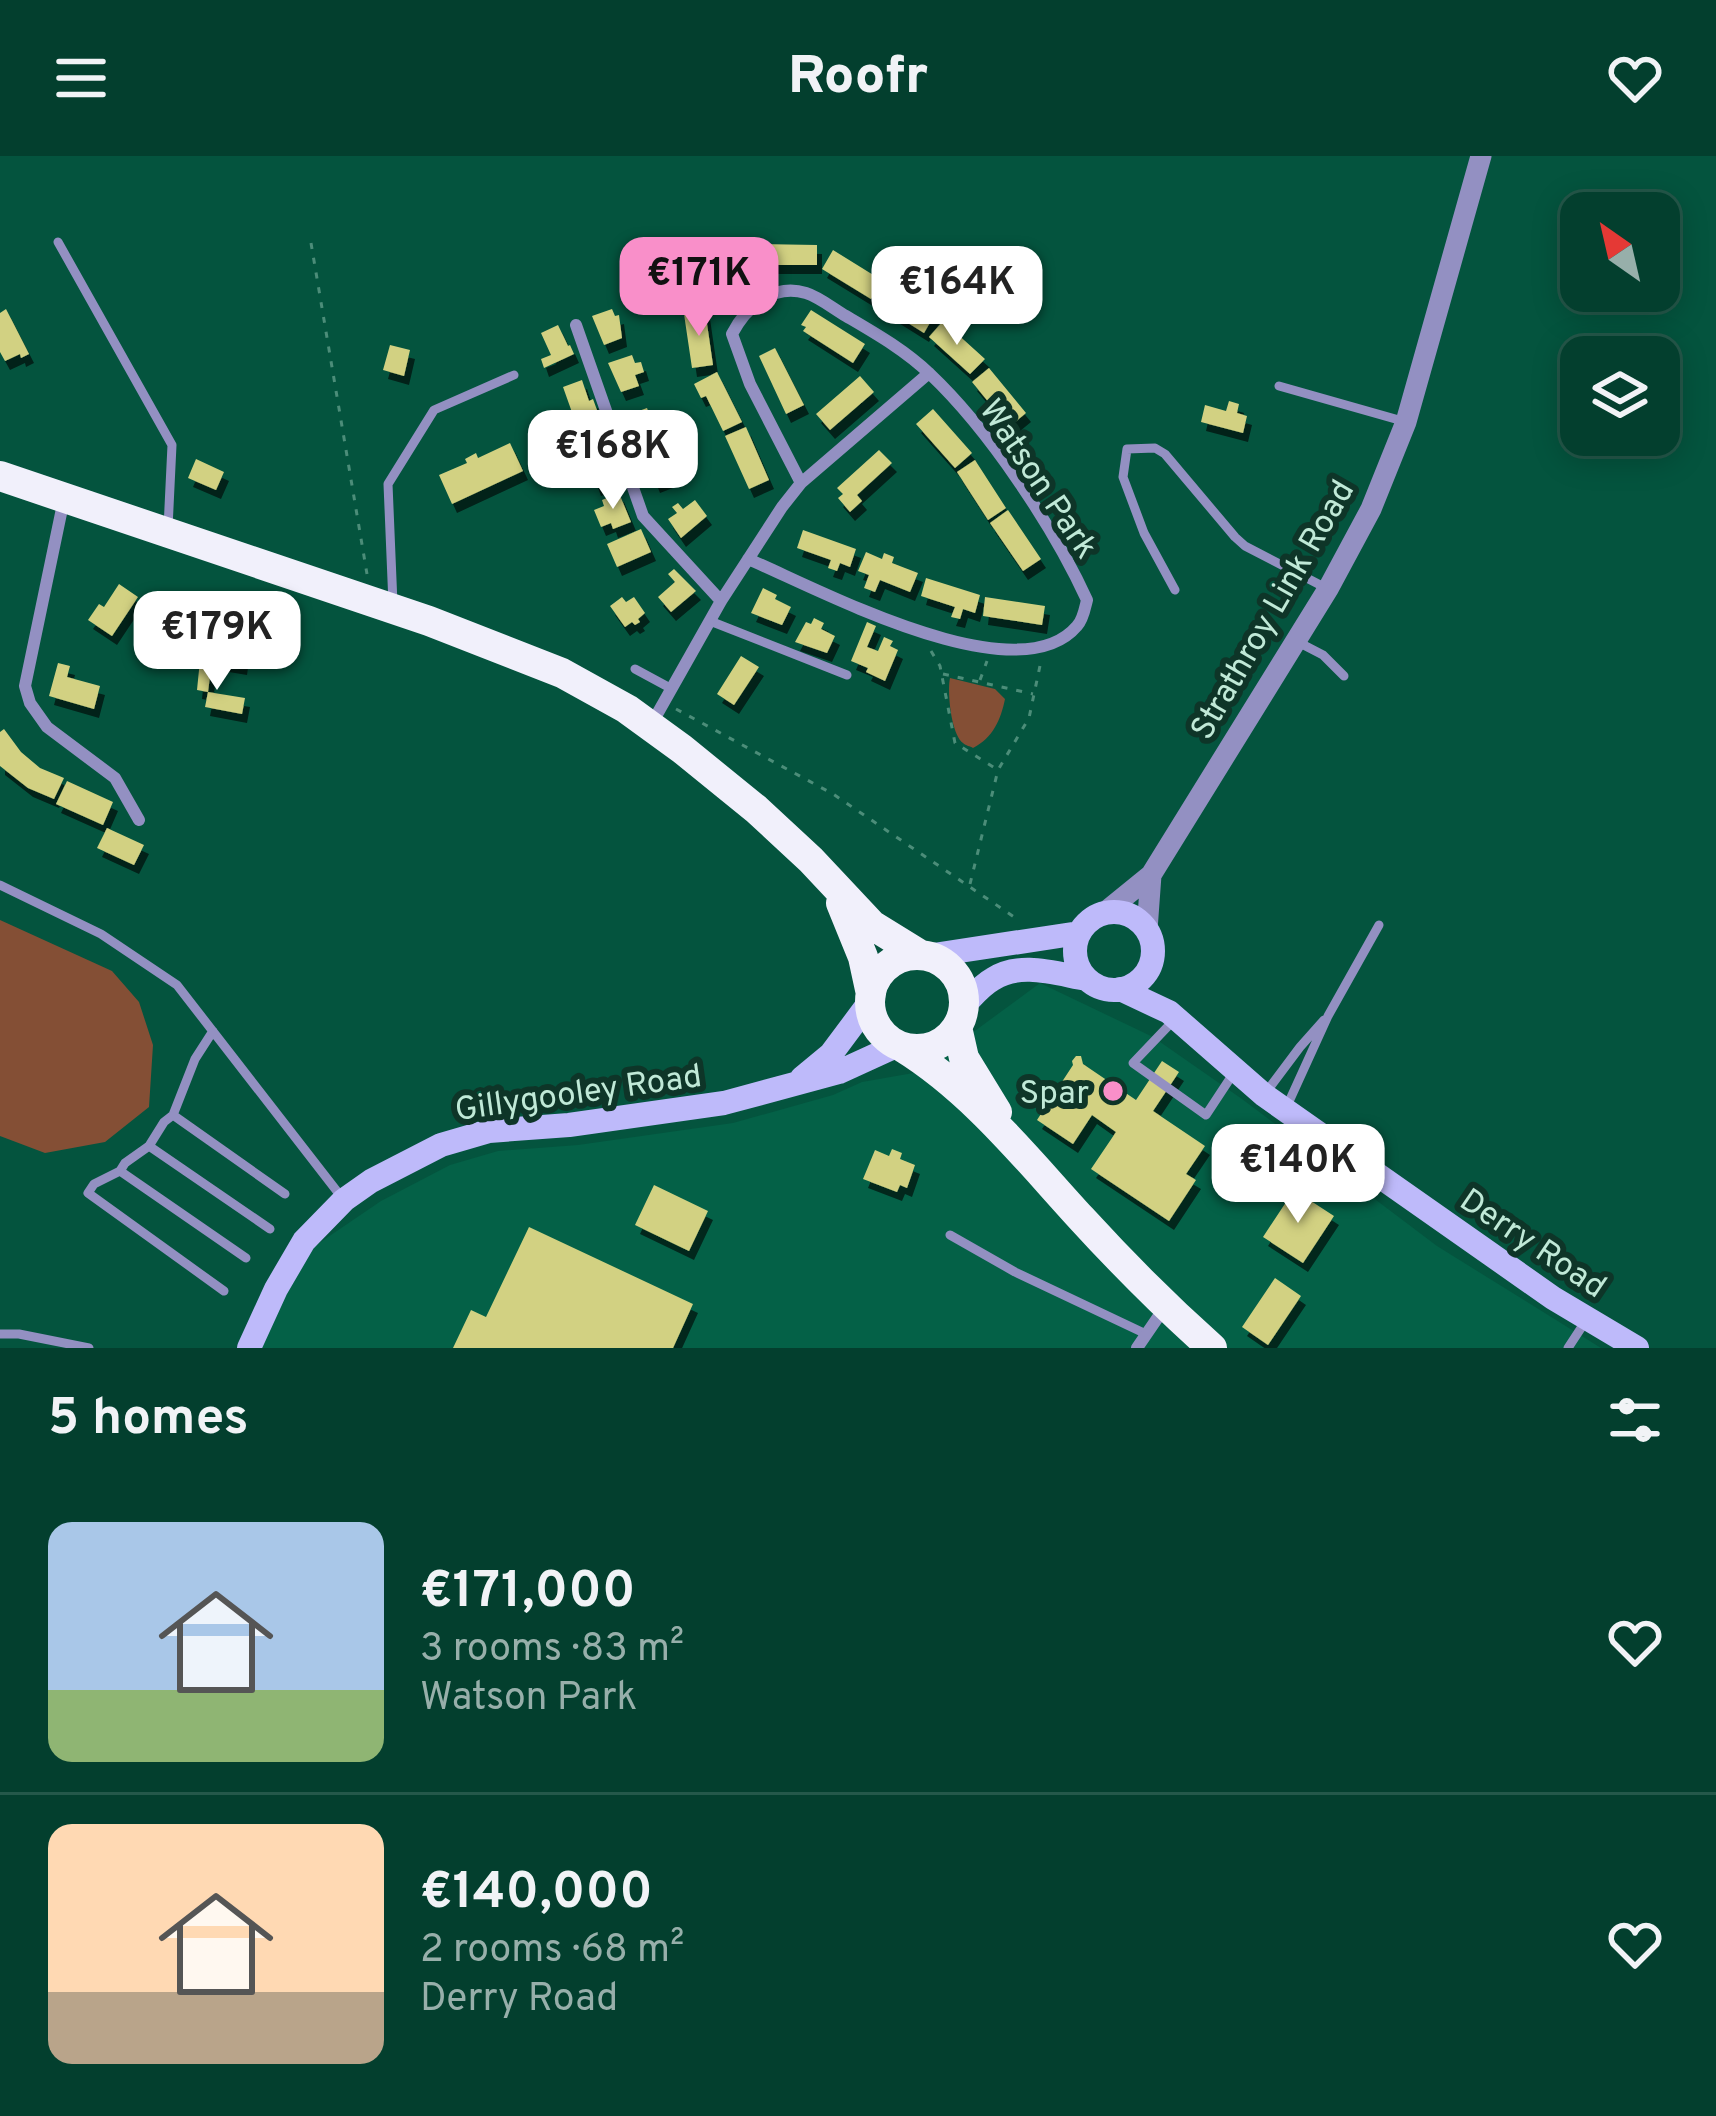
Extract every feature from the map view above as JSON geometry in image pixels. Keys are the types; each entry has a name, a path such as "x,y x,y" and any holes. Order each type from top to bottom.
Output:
{"highway":[{"path":"0,476 380,605 562,673 627,709 657,714 811,860 872,926 946,964 957,976 963,990 964,1058 1026,1157"},
{"path":"833,885 862,957 872,1018 880,1032 954,1086 1212,1348"},
{"path":"870,998 879,974 890,963 923,955"},
{"path":"900,1046 928,1048 941,1042 960,1016"}],"main road":[{"path":"960,1016 990,980 1006,972 1033,969 1120,989 1141,979 1152,959 1147,930 1126,914 1103,914 1086,923 1079,933 1076,959 1087,979"},
{"path":"923,955 1079,933"},
{"path":"1152,959 1172,1016"},
{"name":"Derry Road","path":"1120,989 1172,1016 1274,1103 1552,1298 1636,1348"},
{"name":"Gillygooley Road","path":"796,1083 831,1054 870,998"},
{"name":"Gillygooley Road","path":"249,1348 304,1241 371,1180 441,1144 489,1131 724,1103 839,1072 900,1046"}],"street":[{"name":"Strathroy Link Road","path":"1103,914 1151,875 1328,589 1370,508 1406,422 1481,156"},
{"name":"Watson Park","path":"801,483 750,384 732,334 759,299 784,292 806,292 884,338 929,374 990,442 1066,556 1087,600 1080,624 1052,645 1040,647"},
{"path":"576,325 643,516 721,601"},
{"path":"657,714 721,601 801,483 929,374"},
{"path":"64,498 25,686 47,728 115,778 139,820"},
{"path":"748,559 962,644 1017,652 1040,647"},
{"name":"Strathroy Link Road","path":"1147,930 1151,875"},
{"path":"1137,1348 1166,1306"}],"lane":[{"path":"58,242 172,445 167,533"},
{"path":"380,605 388,484 434,410 514,375"},
{"path":"1279,386 1406,422"},
{"path":"1175,590 1144,533 1123,477 1126,449 1155,448 1165,454 1245,546 1328,589"},
{"path":"710,621 847,674"},
{"path":"1296,641 1323,655 1343,676"},
{"path":"635,669 672,688"},
{"path":"0,885 101,934 177,985 344,1200"},
{"path":"1274,1103 1379,925"},
{"path":"1172,1016 1133,1063 1206,1115 1234,1072"},
{"path":"1274,1103 1300,1047 1328,1016"},
{"path":"213,1031 195,1059 173,1114 149,1146 88,1193 224,1291"},
{"path":"173,1114 285,1194"},
{"path":"149,1146 270,1229"},
{"path":"120,1171 246,1258"},
{"path":"950,1235 1015,1272 1146,1334"},
{"path":"1568,1348 1587,1318"},
{"path":"0,1334 89,1348"}],"path":[{"path":"311,243 368,580 380,605"},
{"path":"970,885 998,770 1029,718 1040,647"},
{"path":"979,682 992,648"},
{"path":"940,666 955,743 998,770"},
{"path":"941,674 1035,694"},
{"path":"657,714 833,794 1026,925"}],"shaded area":[{"path":"950,678 995,689 1005,699 995,727 973,748 955,731"},
{"path":"0,920 112,971 139,1002 153,1045 149,1107 105,1142 45,1153 0,1136"},
{"path":"1040,983 1153,1037 1437,1246 1601,1348 256,1348 306,1252 381,1201 450,1165 498,1151 733,1123 833,1095 862,1082 919,1072"}],"building":[{"path":"758,244 817,245 817,265 758,265"},
{"path":"833,250 883,281 871,299 822,269"},
{"path":"743,255 754,271 707,305 695,289"},
{"path":"887,285 935,314 924,333 876,303"},
{"path":"6,309 29,354 5,361 0,352 0,313"},
{"path":"612,309 619,315 622,338 604,345 592,316"},
{"path":"705,310 713,365 692,368 684,314"},
{"path":"811,310 865,344 853,363 803,331 806,327 801,325"},
{"path":"943,321 985,359 970,374 929,337"},
{"path":"558,325 574,354 544,368 541,359 551,355 541,333"},
{"path":"390,345 410,350 404,376 383,370"},
{"path":"775,348 804,405 786,414 759,356"},
{"path":"632,355 644,372 635,375 639,386 621,392 608,363"},
{"path":"989,368 1026,413 1009,427 972,382"},
{"path":"717,372 742,422 723,431 706,396 701,398 694,384"},
{"path":"860,376 874,392 830,430 816,414"},
{"path":"582,380 597,410 574,418 563,387"},
{"path":"1229,401 1239,404 1237,413 1247,416 1243,433 1201,422 1205,405 1226,411"},
{"path":"647,408 658,438 639,445 625,416"},
{"path":"933,409 972,453 955,468 916,424"},
{"path":"746,427 769,480 749,489 725,436"},
{"path":"510,443 523,471 452,504 439,475 467,463 465,459 476,453 478,458"},
{"path":"661,447 673,477 655,484 640,456"},
{"path":"613,448 623,478 596,487 585,457"},
{"path":"879,450 892,463 857,495 862,501 850,512 838,498 843,494 837,488"},
{"path":"196,459 224,472 216,490 188,478"},
{"path":"975,460 1006,508 988,520 957,472"},
{"path":"619,493 631,522 613,529 611,523 601,527 594,510 604,506 602,500"},
{"path":"695,500 707,516 681,538 668,519 677,513 672,507 678,503 683,509"},
{"path":"1008,510 1041,559 1023,571 990,523"},
{"path":"641,529 651,552 617,567 607,544"},
{"path":"803,530 856,549 850,567 840,563 837,571 828,568 831,560 797,548"},
{"path":"866,552 882,559 884,553 894,557 892,563 918,573 910,592 880,580 875,592 864,588 869,575 858,571"},
{"path":"674,569 696,591 671,612 658,597 675,582 668,574"},
{"path":"926,578 980,595 975,613 963,609 960,619 951,617 955,607 921,596"},
{"path":"119,584 138,597 112,636 88,620 99,604 104,607"},
{"path":"763,588 791,607 782,625 751,613"},
{"path":"622,597 626,602 634,597 645,613 635,625 625,627 610,606"},
{"path":"985,597 1045,606 1042,625 983,616"},
{"path":"814,618 824,623 821,629 835,636 827,653 795,642 806,622 811,624"},
{"path":"867,622 876,626 867,647 878,651 884,637 898,650 885,681 851,661"},
{"path":"216,634 246,638 242,666 212,661"},
{"path":"741,656 759,667 734,705 717,694"},
{"path":"200,660 212,661 208,692 197,690"},
{"path":"58,663 70,666 67,677 100,686 94,709 49,696"},
{"path":"208,692 245,698 242,714 205,707"},
{"path":"4,729 40,768 64,778 54,799 28,788 0,766 0,732"},
{"path":"67,781 113,802 103,825 56,804"},
{"path":"107,828 144,845 134,865 97,848"},
{"path":"1076,1056 1136,1100 1162,1061 1179,1072 1153,1111 1205,1146 1186,1174 1196,1180 1169,1221 1091,1169 1116,1132 1092,1115 1073,1144 1037,1120"},
{"path":"892,1149 902,1153 900,1159 915,1165 907,1188 900,1185 897,1192 863,1179 875,1150 889,1156"},
{"path":"654,1185 708,1211 689,1251 635,1225"},
{"path":"1294,1190 1334,1216 1303,1263 1263,1237"},
{"path":"529,1227 693,1304 673,1348 453,1348 471,1310 486,1317"},
{"path":"1275,1278 1301,1296 1268,1345 1242,1327"}],"place":[{"name":"Spar","path":"1113,1091"}]}
